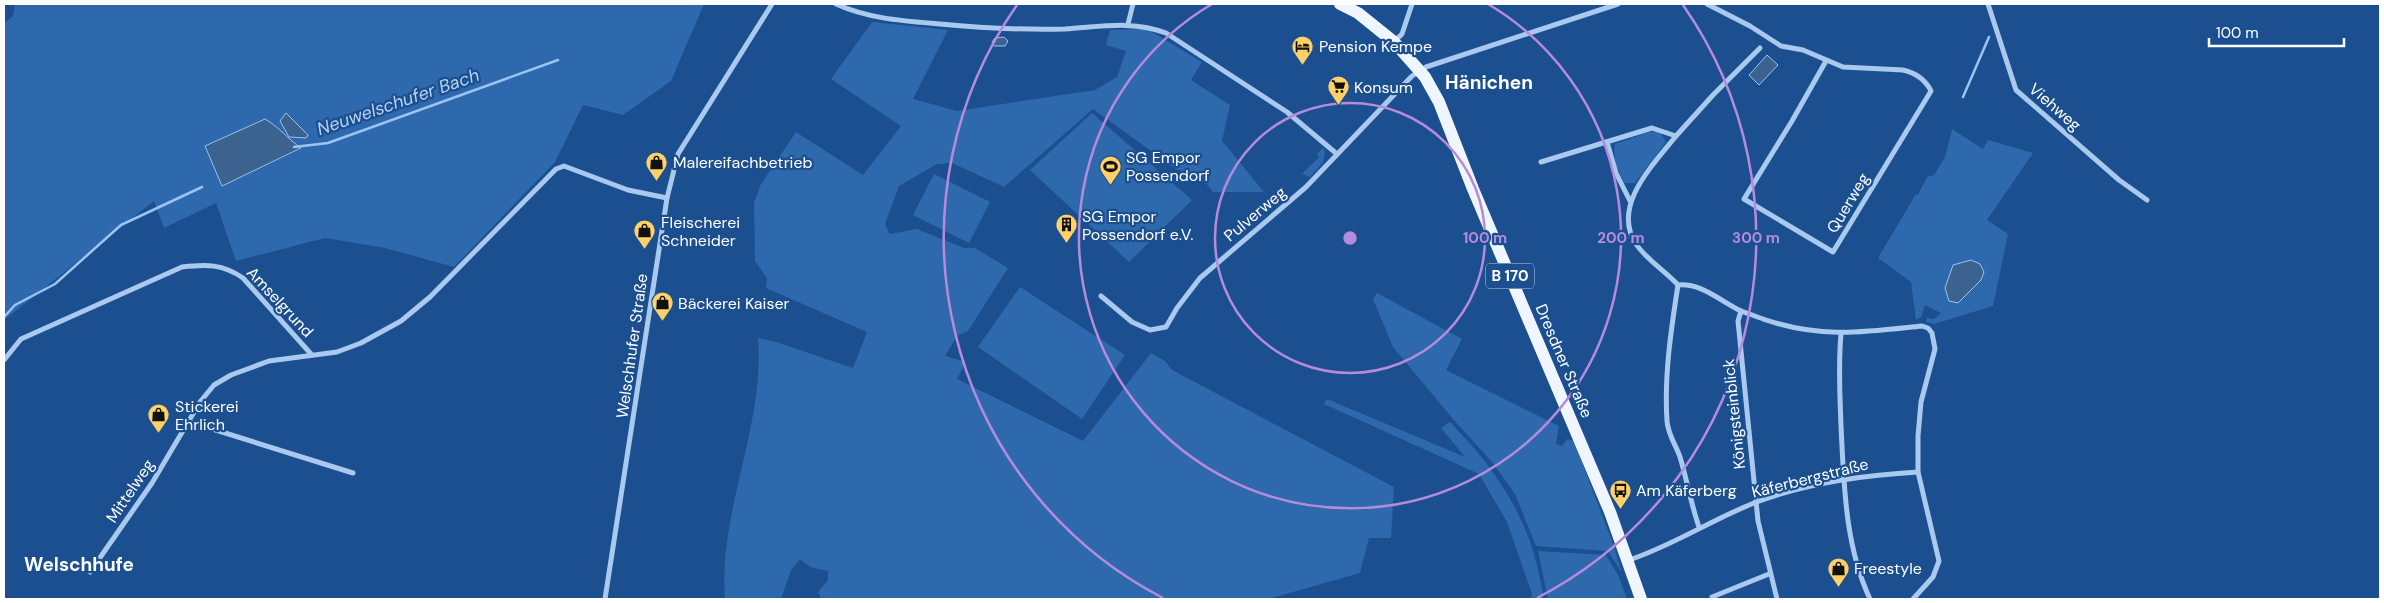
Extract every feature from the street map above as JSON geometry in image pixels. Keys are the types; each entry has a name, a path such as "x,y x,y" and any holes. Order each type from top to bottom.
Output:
{"main road":[{"name":"Dresdner Straße","path":"1340,4 1358,13 1394,42 1420,70 1439,102 1628,561 1640,599"}],"street":[{"name":"Welschhufer Straße","path":"605,599 667,198 678,154 772,4"},
{"path":"836,4 852,11 880,18 977,28 1063,29 1128,24 1152,28 1166,33 1249,86 1294,117 1337,154"},
{"path":"1128,24 1133,4"},
{"path":"1394,42 1402,34 1412,4"},
{"path":"1420,70 1618,4"},
{"name":"Querweg","path":"1707,4 1750,26 1781,46 1803,50 1843,67 1911,72 1926,81 1931,91 1834,252 1744,199 1792,122 1826,61"},
{"name":"Viehweg","path":"1988,4 2016,90 2119,180 2147,200"},
{"path":"1630,201 1676,136 1713,94 1760,48"},
{"name":"Pulverweg","path":"1102,296 1132,322 1150,330 1166,327 1177,308 1200,278 1244,238 1285,207 1398,90 1420,70"},
{"path":"1541,162 1652,128 1676,136"},
{"path":"1607,142 1616,173 1630,201 1629,230 1637,245 1678,285 1689,284 1702,289 1741,311 1768,321 1806,330 1840,334 1878,332 1922,326 1932,332 1935,349 1921,402 1918,436 1918,472 1939,561 1933,577 1913,599"},
{"name":"Amselgrund","path":"4,360 21,339 182,267 202,264 217,265 231,270 243,278 311,354 337,352 361,344 401,321 430,297 556,169 564,166 628,190 667,198"},
{"path":"1678,285 1670,344 1667,423 1671,441 1679,455 1699,527"},
{"name":"Königsteinblick","path":"1741,311 1738,321 1760,537 1777,599"},
{"path":"1840,334 1843,482 1857,566 1870,599"},
{"name":"Mittelweg","path":"90,572 152,482 207,392 231,375 269,360 311,354"},
{"path":"190,422 353,473"},
{"name":"Käferbergstraße","path":"1628,561 1699,527 1756,503 1818,486 1880,474 1918,472"},
{"path":"1712,597 1769,574"}],"shaded area":[{"path":"15,4 704,4 671,81 623,115 583,105 555,162 454,267 385,248 325,238 236,261 216,203 164,228 154,201 4,320 4,23 13,16","holes":["265,119 301,149 222,186 205,146"]},
{"path":"872,22 948,30 913,99 957,111 1095,90 1117,77 1126,51 1106,45 1110,30 1143,29 1152,32 1202,62 1191,80 1230,105 1222,141 1264,192 1213,192 1200,176 1176,169 1093,109 1004,187 952,163 937,164 899,186 885,224 890,234 917,229 964,248 975,248 1008,268 968,331 957,336 945,356 966,362 957,379 1083,441 1151,353 1165,361 1172,370 1394,487 1391,538 1369,538 1360,573 1268,599 821,599 818,592 828,580 828,571 810,567 800,559 791,570 781,599 725,599 725,566 728,534 755,404 758,338 776,342 853,368 867,332 766,288 767,278 755,261 754,203 761,184 796,132 863,175 901,126 831,79"},
{"path":"1004,37 1008,41 1005,46 994,46 992,42 995,38"},
{"path":"1767,55 1778,65 1759,85 1749,75"},
{"path":"286,113 308,135 306,138 289,137 280,121"},
{"name":"SG Empor Possendorf","path":"1092,113 1192,200 1129,262 1030,170"},
{"path":"265,119 301,148 222,186 205,146"},
{"path":"1952,129 1983,149 1988,140 2033,153 1987,220 2008,234 1993,306 1934,324 1926,322 1927,318 1934,319 1941,313 1925,305 1921,317 1916,320 1911,282 1878,258 1916,194 1918,195 1927,177 1934,175 1945,157"},
{"path":"1659,131 1666,142 1635,183 1625,183 1616,164 1615,144 1649,132"},
{"path":"1323,148 1325,152 1323,162 1310,177 1302,174 1319,157 1317,154"},
{"path":"934,174 990,202 969,243 913,215"},
{"path":"1971,260 1980,264 1984,272 1981,280 1958,303 1949,301 1945,288 1953,265"},
{"path":"1020,287 1125,355 1082,419 978,347"},
{"path":"1377,293 1462,339 1446,370 1559,426 1556,444 1562,446 1567,439 1574,441 1622,573 1608,551 1536,546 1515,494 1493,463 1453,419 1393,347 1373,299"},
{"path":"1327,399 1465,457 1441,428 1450,422 1479,454 1514,506 1531,544 1542,586 1543,599 1531,599 1532,594 1507,522 1479,474 1324,404"},
{"path":"1538,551 1606,555 1618,575 1627,599 1548,599"}],"waterway":[{"path":"1963,97 1989,37"},
{"name":"Neuwelschufer Bach","path":"294,147 328,143 558,60"},
{"name":"Neuwelschufer Bach","path":"4,317 15,305 55,284 121,225 202,187"}],"place":[{"name":"Pension Kempe","path":"1303,65"},
{"name":"Konsum","path":"1338,106"},
{"name":"Malereifachbetrieb","path":"657,181"},
{"name":"SG Empor Possendorf","path":"1110,185"},
{"name":"SG Empor Possendorf e.V.","path":"1066,244"},
{"name":"Fleischerei Schneider","path":"645,250"},
{"name":"Bäckerei Kaiser","path":"662,322"},
{"name":"Stickerei Ehrlich","path":"159,434"},
{"name":"Am Käferberg","path":"1620,509"},
{"name":"Freestyle","path":"1838,587"}],"district":[{"name":"Hänichen","path":"1489,82"},
{"name":"Welschhufe","path":"79,564"}]}
